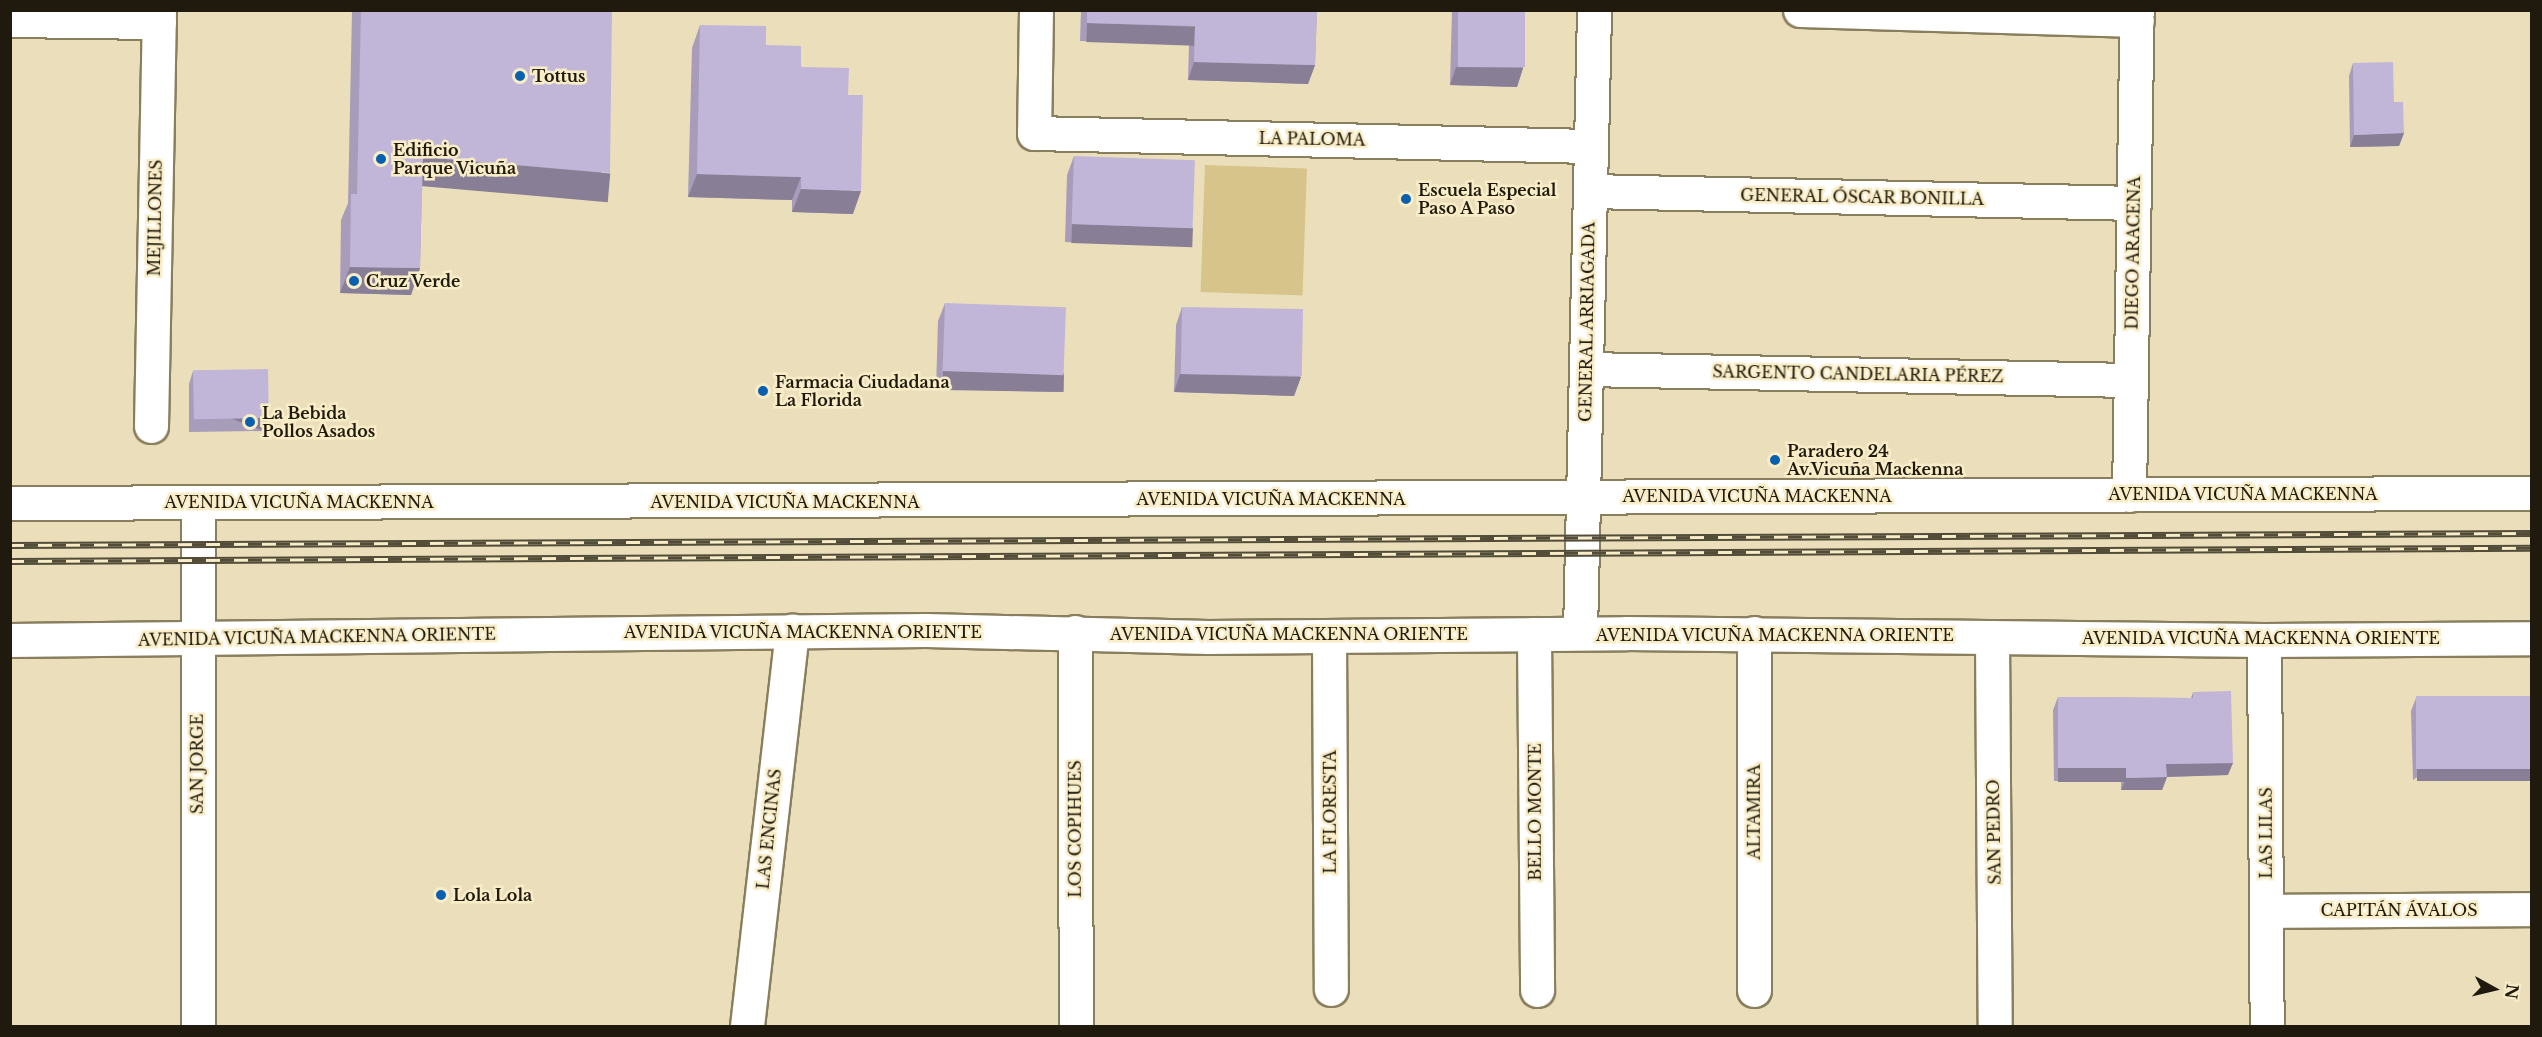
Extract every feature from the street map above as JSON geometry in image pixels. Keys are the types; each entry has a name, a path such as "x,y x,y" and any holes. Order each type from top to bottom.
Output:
{"street":[{"name":"LA PALOMA","path":"1036,10 1034,133 1591,146"},
{"name":"GENERAL ARRIAGADA","path":"1580,633 1594,10"},
{"path":"1800,10 2137,15"},
{"name":"DIEGO ARACENA","path":"2129,495 2137,15"},
{"path":"10,20 159,16"},
{"name":"MEJILLONES","path":"152,426 159,16"},
{"name":"GENERAL ÓSCAR BONILLA","path":"1590,191 2134,203"},
{"name":"SARGENTO CANDELARIA PÉREZ","path":"1586,369 2131,380"},
{"name":"AVENIDA VICUÑA MACKENNA","path":"10,503 2532,493"},
{"name":"SAN JORGE","path":"198,502 198,1026"},
{"name":"AVENIDA VICUÑA MACKENNA ORIENTE","path":"10,640 792,631 1329,636 1754,633 2264,640 2532,638"},
{"name":"LAS ENCINAS","path":"747,1026 792,631"},
{"name":"LOS COPIHUES","path":"1075,632 1076,1026"},
{"name":"ALTAMIRA","path":"1754,633 1754,990"},
{"name":"BELLO MONTE","path":"1534,634 1536,990"},
{"name":"LA FLORESTA","path":"1329,636 1331,989"},
{"name":"SAN PEDRO","path":"1992,637 1995,1026"},
{"name":"LAS LILAS","path":"2264,640 2267,1026"},
{"name":"CAPITÁN ÁVALOS","path":"2266,911 2532,909"}],"shaded area":[{"path":"1205,165 1307,169 1303,295 1201,292"}],"building":[{"path":"361,10 612,10 610,173 423,157 420,268 350,267 351,194 357,194"},
{"path":"1087,10 1317,10 1315,65 1194,62 1195,26 1087,23"},
{"path":"1458,10 1525,10 1525,67 1458,67"},
{"path":"700,25 766,26 766,45 801,46 801,67 849,68 848,95 863,95 861,191 801,189 801,177 697,174"},
{"path":"2393,62 2394,102 2403,102 2404,133 2354,135 2353,63"},
{"path":"1074,156 1195,160 1193,228 1072,224"},
{"path":"945,303 1066,307 1064,375 943,371"},
{"path":"1182,307 1303,309 1302,376 1181,374"},
{"path":"268,369 269,418 194,419 193,370"},
{"path":"2231,691 2233,763 2166,764 2167,777 2126,778 2126,768 2058,768 2058,697 2193,698 2193,692"},
{"path":"2416,696 2532,696 2532,769 2416,769"}],"railway":[{"path":"10,545 2532,533"},
{"path":"10,561 2532,548"}],"place":[{"name":"Tottus","path":"520,76"},
{"name":"Edificio Parque Vicuña","path":"381,159"},
{"name":"Escuela Especial Paso A Paso","path":"1406,199"},
{"name":"Cruz Verde","path":"354,281"},
{"name":"Farmacia Ciudadana La Florida","path":"763,391"},
{"name":"La Bebida Pollos Asados","path":"250,422"},
{"name":"Paradero 24 Av.Vicuña Mackenna","path":"1775,460"},
{"name":"Lola Lola","path":"441,895"}]}
